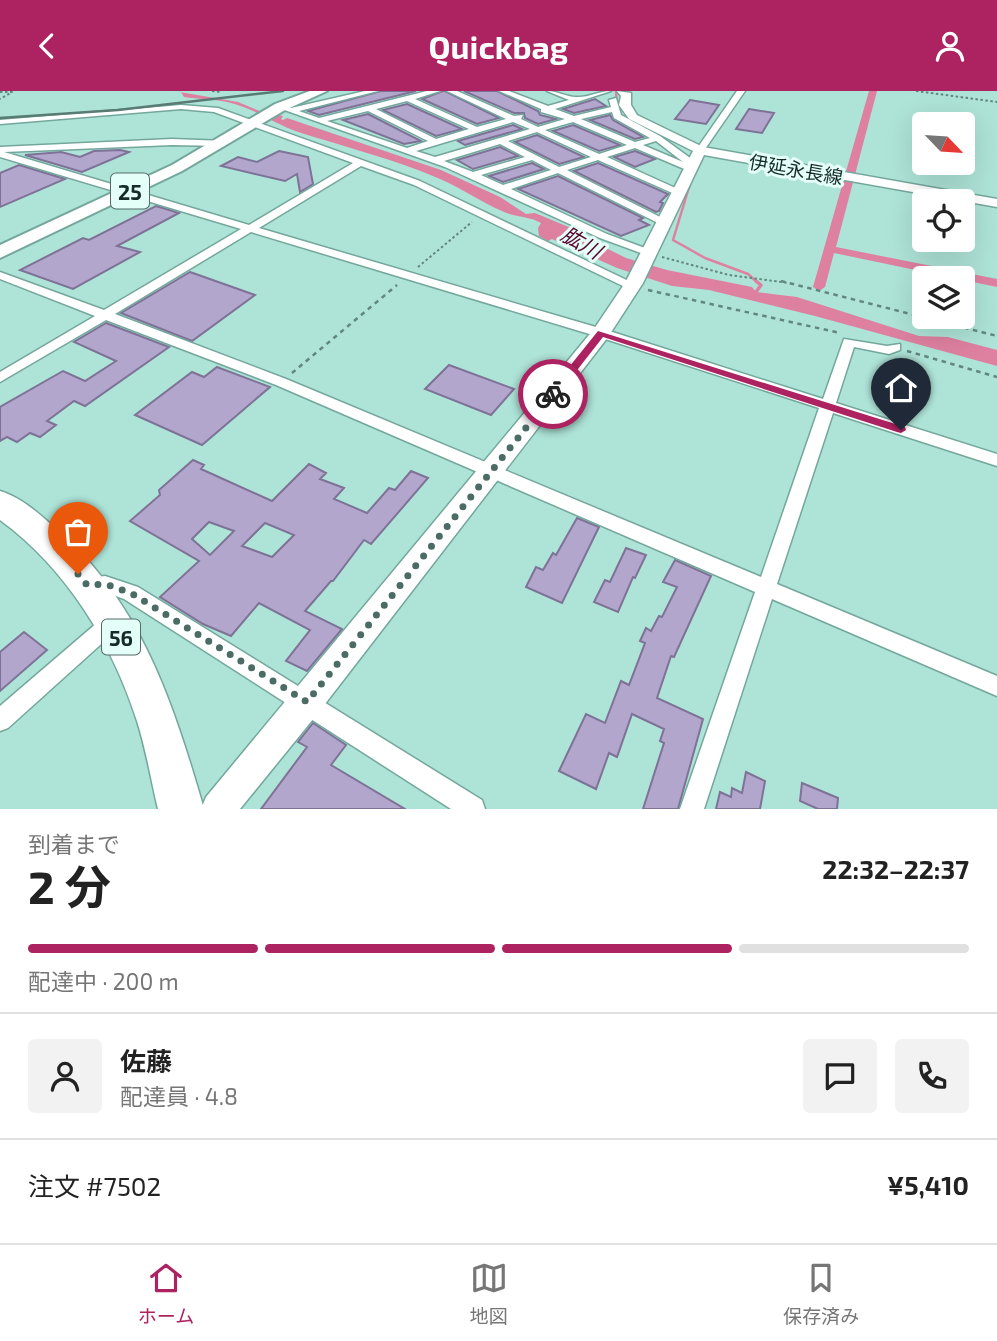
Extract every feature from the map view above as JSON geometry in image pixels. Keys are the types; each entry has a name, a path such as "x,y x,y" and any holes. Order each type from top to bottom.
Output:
{"highway":[{"name":"56","path":"0,503 30,525 87,585 120,635 155,712 181,809"}],"main road":[{"name":"25","path":"0,253 129,192 320,91"}],"street":[{"path":"282,109 374,91"},
{"path":"318,121 436,91"},
{"path":"451,91 679,193"},
{"path":"503,91 634,146 692,166"},
{"path":"551,91 576,100"},
{"path":"536,112 605,91 617,116 657,138 692,166"},
{"name":"伊延永長線","path":"622,91 627,95 625,105 633,117 700,150 997,203"},
{"path":"218,809 307,702 601,333 633,284 700,150 741,91"},
{"path":"408,98 477,130"},
{"path":"0,122 191,107 215,110 417,183 633,284"},
{"path":"369,108 436,142"},
{"path":"282,109 436,160 503,188 648,256"},
{"path":"436,160 573,119 614,110"},
{"path":"408,150 526,115"},
{"path":"503,188 657,138"},
{"path":"501,141 664,223"},
{"path":"0,152 172,142 223,143"},
{"path":"0,152 601,333 997,460"},
{"path":"473,175 533,157"},
{"path":"11,166 23,161"},
{"path":"0,378 361,162"},
{"path":"0,275 281,383 997,686"},
{"path":"691,809 849,342 889,350 895,347"},
{"path":"87,585 105,584 131,593 473,809"},
{"path":"0,720 112,622"}],"path":[{"path":"212,91 220,92"},
{"path":"916,91 997,101"},
{"path":"0,92 12,92 0,99"},
{"path":"281,383 482,213"},
{"path":"648,256 729,275 783,281 997,337"},
{"path":"633,284 844,334"},
{"path":"895,347 997,377"}],"water":[{"name":"肱川","path":"181,92 238,102 262,112 283,116 283,120 287,118 441,170 500,197 526,214 535,213 571,228 626,258 667,270 752,287 756,292 797,297 919,336 948,337 997,350 997,366 815,316 709,290 672,286 617,268 552,239 548,241 539,236 538,228 541,223 537,221 502,211 423,172 298,132 237,105 184,97"}],"building":[{"path":"381,91 416,91 319,115 308,111"},
{"path":"443,91 499,118 477,124 422,99"},
{"path":"464,91 497,91 538,111 540,115 556,119 538,124 525,118 524,113 514,113"},
{"path":"595,99 606,106 574,113 563,109"},
{"path":"690,100 719,105 706,124 675,119"},
{"path":"407,104 462,129 436,136 383,110"},
{"path":"749,109 774,113 762,133 736,129"},
{"path":"368,114 421,141 404,144 343,120"},
{"path":"610,115 613,120 643,137 635,139 590,120"},
{"path":"513,125 522,129 465,145 458,141"},
{"path":"573,125 620,145 599,151 553,131"},
{"path":"537,135 584,157 559,164 515,142"},
{"path":"500,147 518,156 473,169 457,160"},
{"path":"94,151 129,152 82,172 25,155 61,152 80,157"},
{"path":"279,151 308,157 313,184 300,192 297,174 285,181 221,166 238,157 257,162"},
{"path":"635,151 655,159 635,167 614,157"},
{"path":"532,163 544,169 503,182 489,176"},
{"path":"598,163 668,194 660,202 663,203 659,211 656,212 574,171"},
{"path":"19,165 65,179 0,207 0,173"},
{"path":"558,176 643,218 639,220 649,225 621,236 518,189"},
{"path":"156,206 179,213 117,246 140,252 73,289 20,270 83,238 89,240"},
{"path":"190,272 255,295 192,341 121,313"},
{"path":"106,323 169,347 85,406 74,401 47,421 56,425 40,437 30,433 17,442 7,437 0,441 0,407 63,371 85,381 116,361 74,342"},
{"path":"449,365 514,389 491,415 425,389"},
{"path":"217,367 270,387 202,445 135,415 192,372 204,377"},
{"path":"193,460 204,465 201,469 272,501 309,464 326,473 320,479 344,488 334,499 367,513 389,488 395,490 411,471 428,478 371,544 364,540 333,581 305,611 342,629 307,671 286,661 310,630 259,603 231,636 203,624 160,597 199,561 130,521 160,495 159,490","holes":["209,522 234,531 210,555 192,539","265,523 294,535 272,557 242,546"]},
{"path":"577,518 599,527 562,603 526,587 536,567 543,570 553,553 556,555"},
{"path":"626,548 646,555 618,612 594,602 605,580 610,582"},
{"path":"675,560 711,576 674,657 671,656 657,698 703,719 678,809 643,809 664,743 660,741 664,729 632,714 617,757 609,753 596,789 559,771 586,714 605,723 621,681 629,685 645,643 640,641 646,628 651,631 659,616 662,617 677,587 663,582"},
{"path":"24,632 47,650 0,691 0,652"},
{"path":"313,723 346,745 331,765 405,809 261,809 307,747 298,742"},
{"path":"746,772 765,781 760,809 716,809 720,792 731,797 732,788 742,793"},
{"path":"802,783 838,798 837,809 818,809 800,801"}],"waterway":[{"path":"616,91 617,105"},
{"path":"819,287 873,91"},
{"path":"690,184 673,240 705,258 748,274 758,283"},
{"path":"830,249 997,283"},
{"path":"756,281 761,285 756,292"}],"railway":[{"path":"0,118 118,110 283,91"}],"way so far":[{"path":"78,574 87,585 105,584 131,593 307,702 553,394"}],"route":[{"path":"553,394 601,333 901,430"}]}
